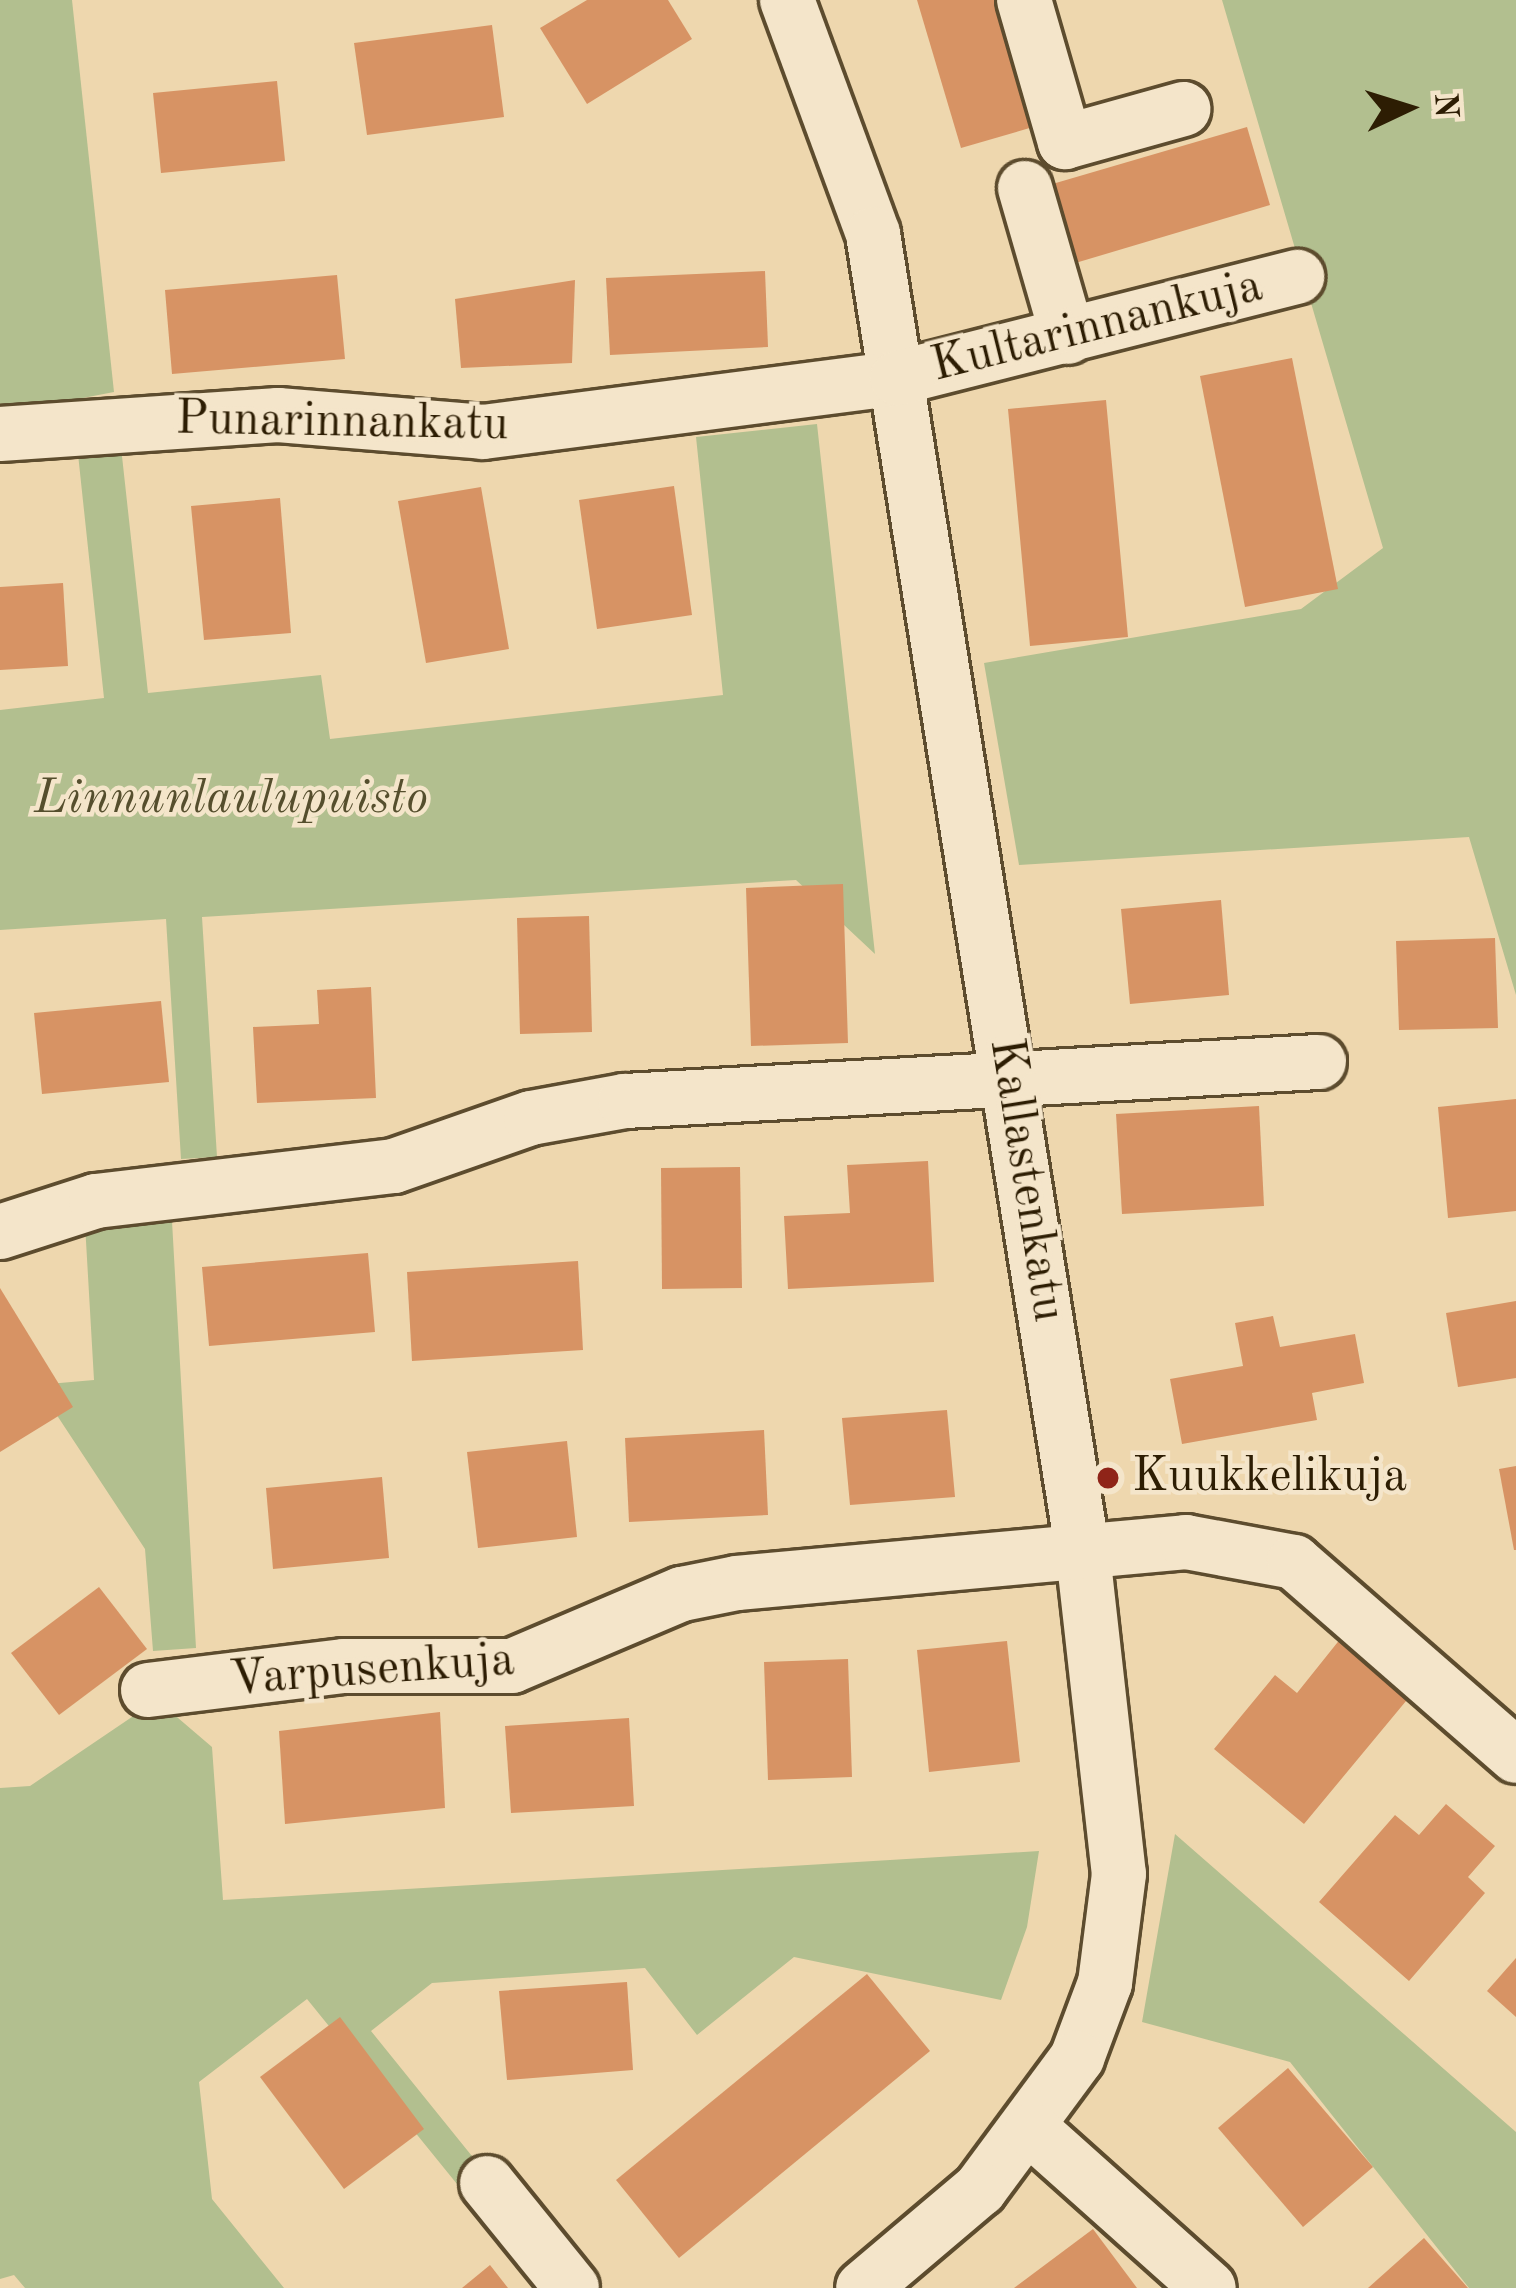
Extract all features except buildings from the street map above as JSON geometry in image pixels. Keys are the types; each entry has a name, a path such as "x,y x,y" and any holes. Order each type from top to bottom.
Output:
{"street":[{"name":"Kallastenkatu","path":"788,0 855,166 897,378 1083,1554 1119,1874 1106,1983 1032,2130 863,2288"},
{"path":"1024,0 1065,142 1183,109"},
{"path":"1025,188 1068,337"},
{"name":"Kultarinnankuja","path":"897,378 1297,277"},
{"name":"Punarinnankatu","path":"0,434 278,415 408,434 483,432 897,378"},
{"path":"0,1232 96,1201 394,1166 578,1107 1010,1076 1319,1062"},
{"name":"Varpusenkuja","path":"148,1690 344,1666 512,1666 682,1594 1186,1542 1294,1562 1516,1756"},
{"path":"1032,2130 1209,2288"},
{"path":"488,2183 572,2288"}],"green space":[{"path":"0,0 72,0 114,392 0,414"},
{"path":"1222,0 1516,0 1516,995 1469,837 1019,865 984,663 1301,609 1383,548"},
{"name":"Linnunlaulupuisto","path":"817,424 875,954 796,880 202,917 217,1157 181,1159 166,919 0,930 0,710 104,698 78,454 121,447 148,693 321,675 330,739 723,695 696,437"},
{"path":"172,1221 196,1648 153,1651 145,1549 37,1385 94,1380 85,1224"},
{"path":"157,1700 212,1747 223,1900 1039,1851 1027,1927 1001,2000 794,1957 697,2035 645,1968 432,1983 371,2031 484,2171 461,2189 307,1999 199,2082 212,2199 284,2288 25,2288 14,2275 0,2279 0,1788 30,1786"},
{"path":"1175,1834 1516,2132 1516,2288 1469,2288 1290,2062 1142,2022"}],"place":[{"name":"Kuukkelikuja","path":"1108,1478"}]}
